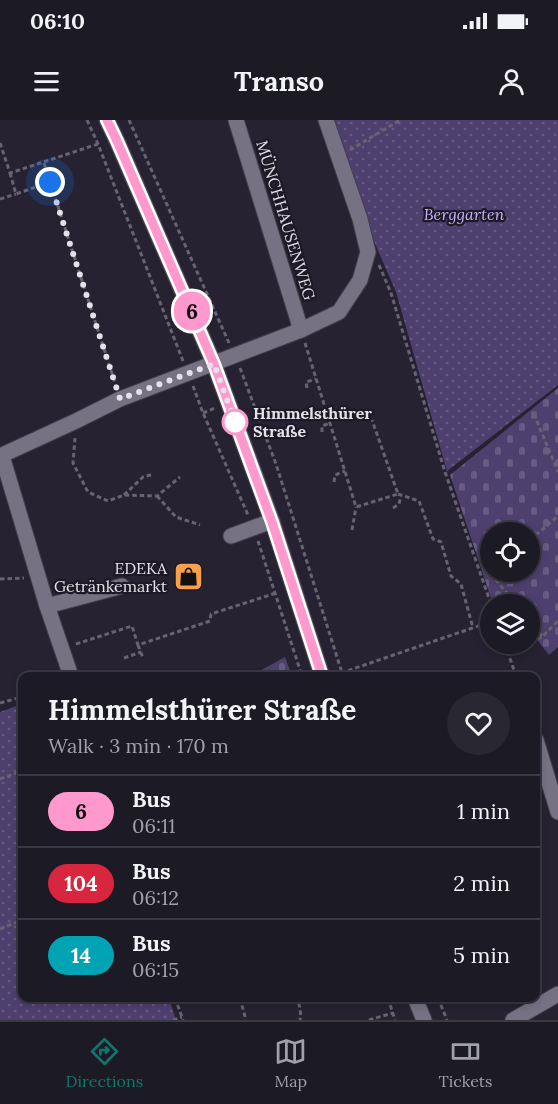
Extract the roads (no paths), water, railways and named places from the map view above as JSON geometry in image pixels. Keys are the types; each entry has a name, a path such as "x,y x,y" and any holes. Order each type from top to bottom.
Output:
{"street":[{"path":"107,120 214,364 272,522 321,672"},
{"name":"MÜNCHHAUSENWEG","path":"236,120 301,330"},
{"path":"70,672 1,456 120,399 301,330 339,312 360,280 368,252 360,219 326,120"},
{"path":"231,536 272,522"},
{"path":"47,606 122,586"},
{"path":"540,753 558,812"},
{"path":"513,1020 558,994"},
{"path":"417,1002 424,1020"}],"place":[{"name":"Himmelsthürer Straße","path":"235,422"},
{"name":"EDEKA Getränkemarkt","path":"188,577"}],"park label":[{"name":"Berggarten","path":"464,214"}]}
